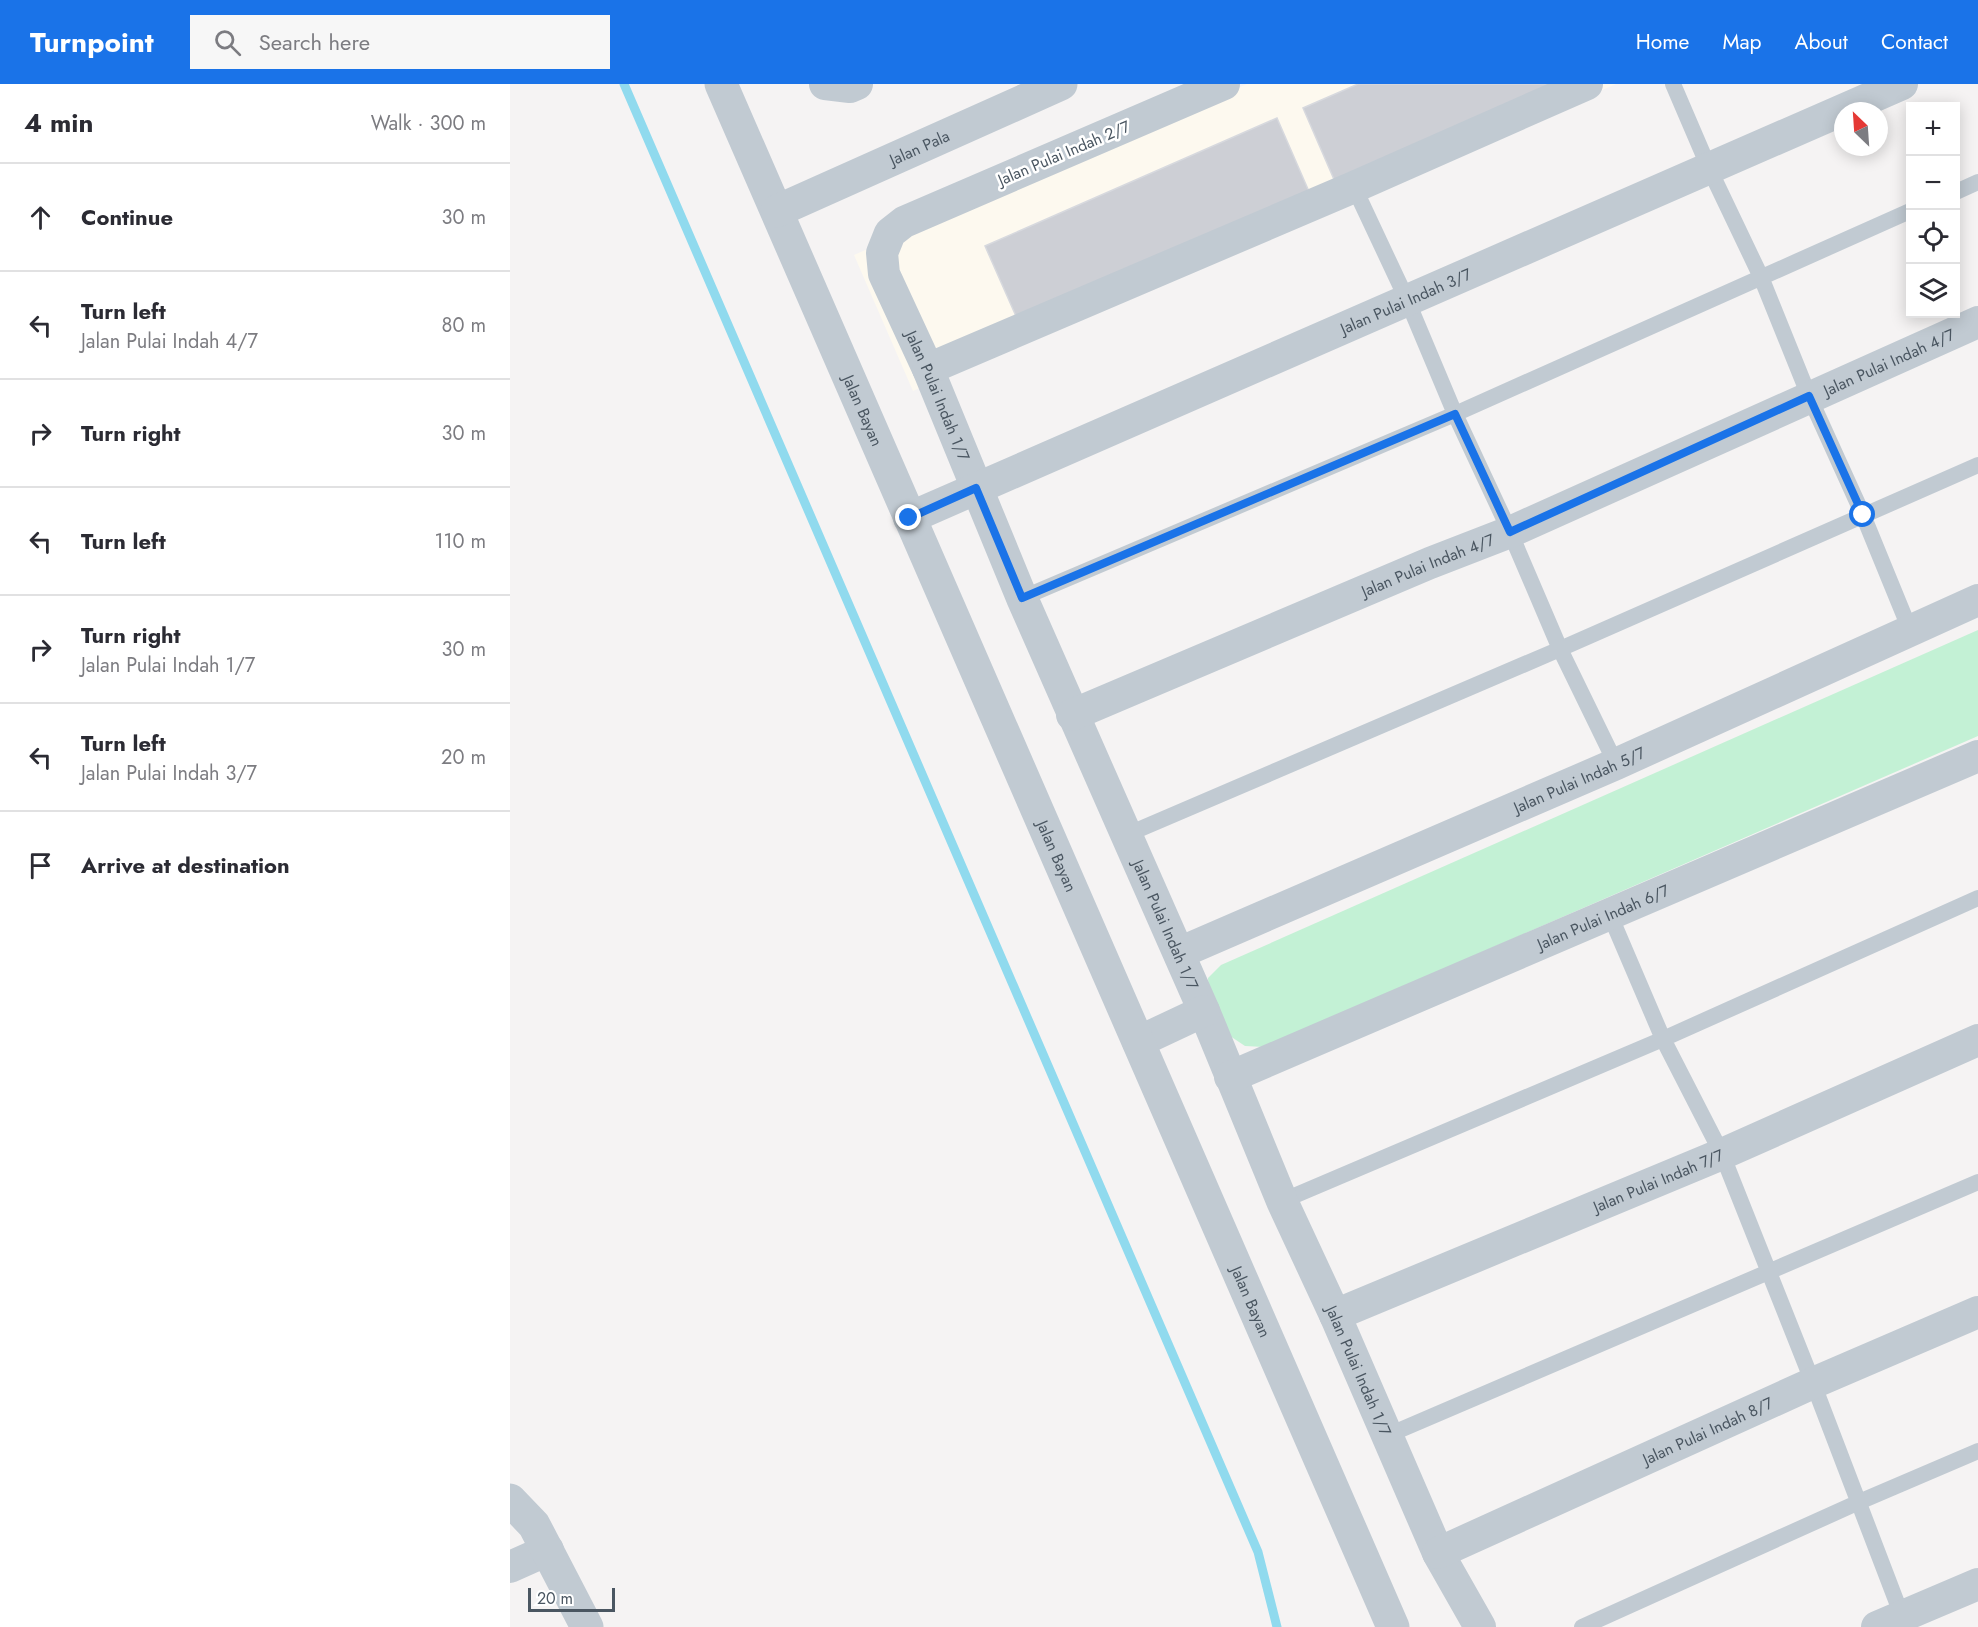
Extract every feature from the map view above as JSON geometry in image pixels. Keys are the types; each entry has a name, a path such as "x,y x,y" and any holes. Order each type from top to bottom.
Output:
{"street":[{"name":"Jalan Bayan","path":"721,84 1393,1627"},
{"name":"Jalan Pala","path":"777,211 1061,84"},
{"name":"Jalan Pulai Indah 2/7","path":"904,222 1224,84"},
{"path":"928,369 1354,187 1587,84"},
{"name":"Jalan Pulai Indah 3/7","path":"909,518 1408,302 1902,84"},
{"name":"Jalan Pulai Indah 1/7","path":"904,222 890,233 882,253 884,274 928,369 1072,715 1204,1011 1282,1201 1335,1315 1438,1553 1480,1627"},
{"name":"Jalan Pulai Indah 4/7","path":"1072,715 1430,563 1510,532 1978,322"},
{"name":"Jalan Pulai Indah 5/7","path":"1179,953 1616,764 1978,600"},
{"name":"Jalan Pulai Indah 6/7","path":"1230,1077 1978,757"},
{"path":"1138,1041 1204,1011"},
{"name":"Jalan Pulai Indah 7/7","path":"1335,1315 1722,1154 1978,1040"},
{"name":"Jalan Pulai Indah 8/7","path":"1438,1553 1813,1383 1978,1312"},
{"path":"510,1500 534,1525 588,1627"},
{"path":"510,1568 548,1550"},
{"path":"1890,1621 1978,1584"}],"lane":[{"path":"1673,84 1709,168 1761,277 1809,396 1863,515 1910,630"},
{"path":"1960,190 1978,182"},
{"path":"1354,187 1408,302 1455,414 1510,532 1560,649 1616,764"},
{"path":"1022,598 1455,414 1906,214"},
{"path":"1126,835 1560,649 1978,465"},
{"path":"1282,1201 1663,1038 1978,898"},
{"path":"1610,915 1663,1038 1722,1154 1813,1383 1858,1502 1890,1621"},
{"path":"1386,1436 1978,1182"},
{"path":"1582,1627 1858,1502 1978,1451"}],"shaded area":[{"path":"1247,84 1616,84 913,391 854,255"}],"green space":[{"path":"1978,630 1978,736 1264,1047 1245,1046 1230,1036 1209,994 1208,978 1221,965"}],"building":[{"path":"1358,84 1565,84 1336,184 1303,108"},
{"path":"1277,118 1311,196 1019,323 985,246"}],"waterway":[{"path":"624,84 1258,1552 1277,1627"}],"route":[{"path":"909,518 976,488 1022,598 1455,414 1510,532 1809,396 1863,515"}]}
